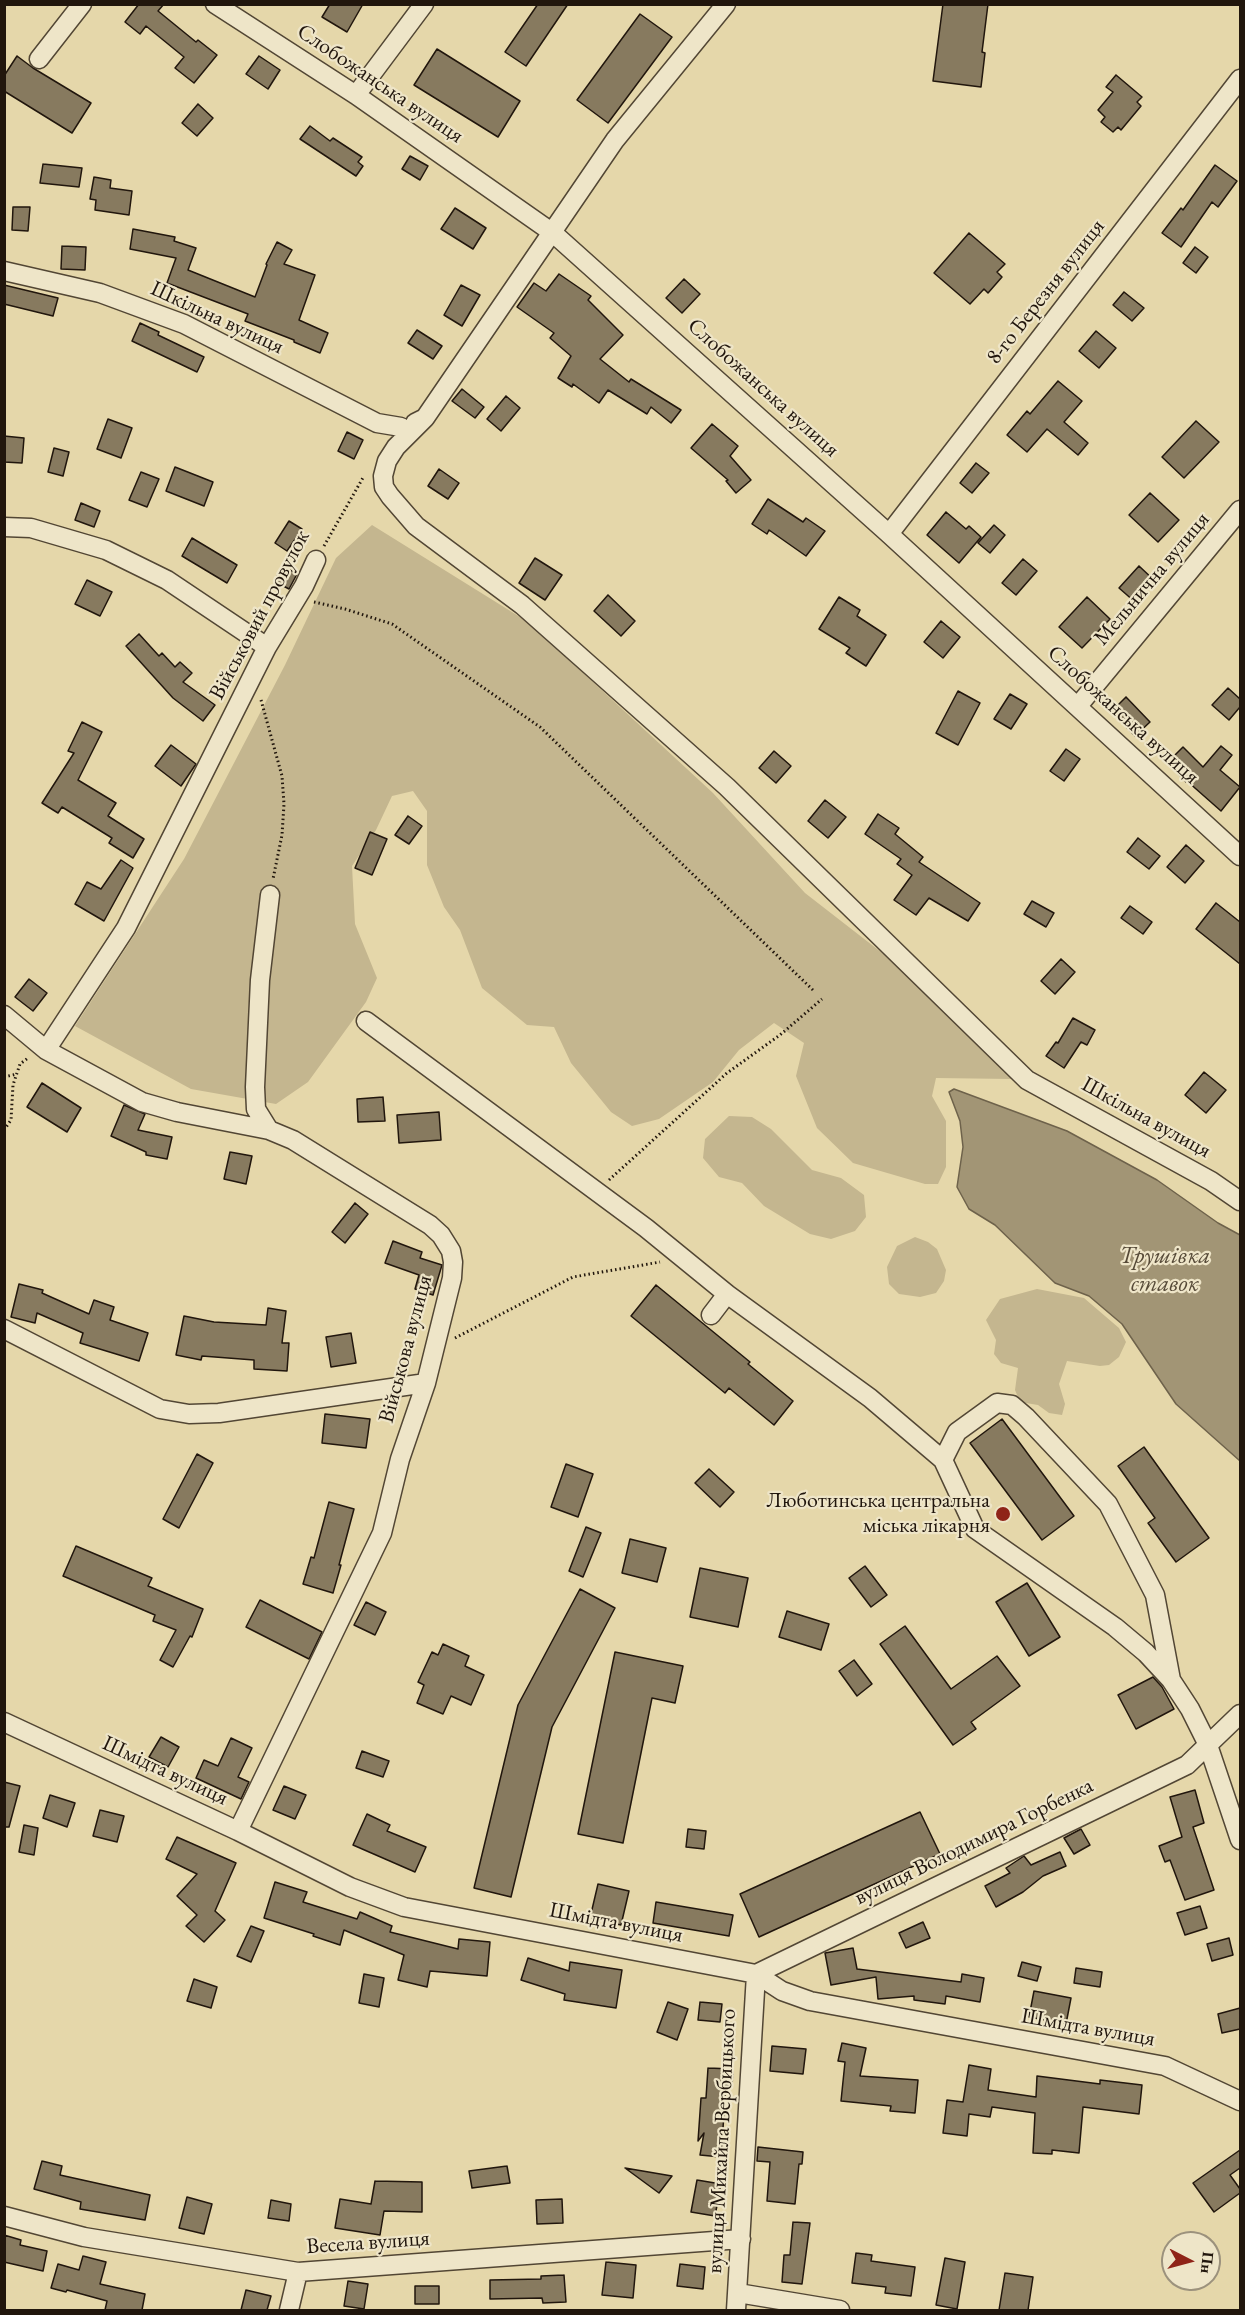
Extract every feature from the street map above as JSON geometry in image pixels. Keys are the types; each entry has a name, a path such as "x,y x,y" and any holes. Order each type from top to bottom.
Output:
{"street":[{"path":"39,59 82,4"},
{"name":"Слобожанська вулиця","path":"215,4 356,95 553,233 889,534 1240,855"},
{"path":"356,95 424,4"},
{"path":"375,456 401,428 425,418 615,140 726,4"},
{"name":"8-го Березня вулиця","path":"889,534 1240,79"},
{"name":"Шкільна вулиця","path":"4,271 100,293 184,324 377,423 401,428"},
{"name":"Шкільна вулиця","path":"425,418 396,447 387,461 383,476 384,487 402,512 416,526 522,605 727,787 1027,1080 1211,1181 1240,1201"},
{"name":"Мельнична вулиця","path":"1078,706 1240,510"},
{"path":"4,526 31,528 106,550 167,580 267,647"},
{"name":"Військовий провулок","path":"46,1050 126,928 267,647 297,598 316,560"},
{"path":"269,1130 256,1109 255,1087 260,981 270,895"},
{"name":"Військова вулиця","path":"4,1015 46,1050 142,1102 177,1112 269,1130 313,1152 430,1225 441,1235 451,1251 452,1278 435,1348 426,1383 400,1459 382,1533 238,1831"},
{"path":"366,1021 596,1191 727,1294 870,1398 943,1460 975,1529 1115,1627 1146,1653 1171,1680 1190,1709 1208,1746 1240,1840"},
{"path":"711,1315 727,1294"},
{"path":"4,1329 160,1409 189,1414 219,1413 426,1383"},
{"path":"943,1460 957,1432 997,1403 1012,1405 1026,1417 1108,1504 1155,1595 1171,1680"},
{"name":"вулиця Володимира Горбенка","path":"756,1974 1187,1765 1240,1714"},
{"name":"Шмідта вулиця","path":"4,1722 238,1831 350,1887 404,1907 756,1974 782,1991 810,2001 1165,2066 1240,2101"},
{"name":"вулиця Михайла Вербицького","path":"737,2302 756,1974"},
{"name":"Весела вулиця","path":"4,2216 84,2237 298,2272 741,2239"},
{"path":"289,2310 298,2272"},
{"path":"737,2302 840,2310"}],"path":[{"name":"Військовий провулок","path":"316,560 375,456"},
{"path":"297,598 345,609 392,624 540,727 815,992"},
{"path":"256,669 261,701 282,776 284,804 282,835 270,895"},
{"path":"596,1191 727,1073 780,1035 822,999"},
{"path":"4,1130 11,1120 13,1085 20,1064 46,1050"},
{"path":"4,1077 17,1074"},
{"path":"435,1348 573,1277 683,1258"}],"shaded area":[{"path":"372,525 528,622 713,793 805,893 1020,1060 1011,1079 936,1078 932,1096 946,1121 946,1167 938,1184 925,1184 853,1163 817,1128 796,1076 804,1043 774,1023 739,1050 713,1082 659,1119 632,1126 611,1112 571,1063 554,1027 527,1025 482,988 460,930 444,907 427,865 427,811 413,791 392,796 376,830 352,866 355,924 377,978 366,1002 308,1082 276,1104 191,1089 75,1026 184,859 285,665 336,558"},
{"path":"729,1116 752,1117 771,1129 812,1170 841,1178 864,1195 866,1217 855,1231 831,1239 810,1234 764,1206 742,1183 719,1177 703,1158 705,1139"},
{"path":"915,1237 928,1242 937,1249 946,1270 944,1281 936,1293 920,1297 899,1294 889,1284 887,1267 897,1246"},
{"path":"1037,1289 1084,1298 1119,1328 1126,1342 1119,1357 1109,1365 1100,1366 1067,1361 1059,1384 1065,1404 1062,1415 1049,1413 1038,1405 1020,1402 1015,1390 1018,1368 1001,1363 994,1354 996,1340 986,1320 1000,1299"}],"water":[{"name":"Трушівка ставок","path":"954,1089 1067,1131 1157,1180 1218,1223 1240,1235 1240,1461 1176,1404 1122,1324 1089,1296 1055,1283 995,1225 969,1209 957,1187 963,1147 960,1121 949,1092"}],"building":[{"path":"139,4 164,4 158,11 196,42 198,40 217,55 194,83 175,68 184,57 146,26 140,34 125,22"},
{"path":"330,4 363,4 347,32 322,17"},
{"path":"538,4 568,4 526,66 505,52"},
{"path":"943,4 988,4 982,52 985,53 981,87 933,81"},
{"path":"640,14 672,37 608,123 577,100"},
{"path":"437,49 520,101 498,137 414,85"},
{"path":"17,56 91,103 72,133 4,91 4,76"},
{"path":"259,56 280,70 268,89 246,74"},
{"path":"1116,75 1142,97 1137,102 1141,106 1121,130 1118,127 1113,132 1101,122 1105,117 1098,110 1113,92 1106,87"},
{"path":"198,104 213,118 197,136 182,123"},
{"path":"310,126 330,141 333,138 362,157 358,162 363,166 356,176 300,139"},
{"path":"410,156 428,166 420,180 402,169"},
{"path":"43,164 82,168 79,187 40,183"},
{"path":"1215,165 1237,181 1218,207 1212,202 1181,247 1162,233 1181,208 1183,210"},
{"path":"94,177 111,180 110,188 132,191 129,215 95,210 96,200 90,199"},
{"path":"13,207 30,207 28,231 12,230"},
{"path":"455,208 486,228 473,249 441,229"},
{"path":"133,229 175,237 174,241 196,248 188,270 255,297 266,264 277,242 292,250 284,264 315,275 299,320 328,333 320,353 245,321 248,314 167,283 176,258 130,249"},
{"path":"969,233 1005,264 997,272 1002,277 988,293 984,289 970,304 934,273"},
{"path":"62,246 86,247 85,270 61,269"},
{"path":"1195,247 1208,257 1196,273 1183,263"},
{"path":"559,274 591,296 588,300 623,335 600,359 629,382 631,379 681,410 671,423 651,407 647,414 608,390 599,403 573,384 572,387 558,378 571,356 550,338 554,333 517,307 534,283 546,291"},
{"path":"684,279 700,294 682,313 666,298"},
{"path":"4,285 58,298 53,316 4,304"},
{"path":"461,285 480,295 462,326 444,315"},
{"path":"1124,292 1144,308 1132,321 1113,305"},
{"path":"140,323 159,332 158,335 204,357 197,372 132,341"},
{"path":"417,330 442,346 433,359 408,343"},
{"path":"1096,331 1116,348 1099,368 1079,351"},
{"path":"1058,381 1082,401 1064,422 1088,443 1078,455 1047,429 1027,452 1007,435 1027,411 1030,414"},
{"path":"462,389 484,407 475,418 452,401"},
{"path":"506,396 520,408 501,431 487,419"},
{"path":"108,419 132,428 121,458 97,449"},
{"path":"1196,421 1219,442 1184,478 1162,457"},
{"path":"712,424 738,446 730,456 751,480 736,493 726,481 728,480 691,448"},
{"path":"347,432 363,440 354,459 338,451"},
{"path":"4,436 24,438 22,463 4,462"},
{"path":"54,448 69,452 63,476 48,472"},
{"path":"976,463 989,473 972,493 960,483"},
{"path":"175,467 213,482 204,506 166,491"},
{"path":"439,469 459,483 448,499 428,486"},
{"path":"141,472 159,479 147,507 129,500"},
{"path":"1150,493 1179,520 1158,542 1129,515"},
{"path":"768,499 803,522 806,518 825,531 806,556 769,530 767,534 752,524"},
{"path":"81,503 100,511 94,527 75,520"},
{"path":"946,512 966,529 969,526 981,537 959,563 927,535"},
{"path":"289,521 302,529 287,551 275,543"},
{"path":"994,525 1005,535 990,553 978,543"},
{"path":"192,538 237,565 227,583 182,556"},
{"path":"535,558 562,575 545,600 519,583"},
{"path":"1023,559 1037,571 1016,595 1002,583"},
{"path":"283,566 297,574 289,589 274,581"},
{"path":"1139,566 1155,581 1135,602 1119,588"},
{"path":"87,580 112,592 100,616 75,604"},
{"path":"608,595 635,621 621,636 594,611"},
{"path":"839,597 860,610 857,616 886,635 866,666 846,653 850,648 819,629"},
{"path":"1087,597 1110,619 1082,648 1059,627"},
{"path":"941,621 960,637 943,658 924,642"},
{"path":"139,634 159,656 162,653 175,667 180,662 192,673 183,682 215,705 203,721 173,698 126,646"},
{"path":"1228,688 1240,699 1240,707 1229,720 1212,705"},
{"path":"958,691 980,703 958,745 936,733"},
{"path":"1010,694 1027,704 1011,729 994,719"},
{"path":"1126,697 1150,722 1135,736 1111,712"},
{"path":"82,722 102,732 78,780 116,803 108,816 144,839 133,858 109,843 112,838 62,807 58,813 42,803 74,753 68,751"},
{"path":"171,745 196,764 181,786 155,766"},
{"path":"1221,746 1232,755 1220,770 1240,787 1221,811 1167,763 1183,747 1203,767"},
{"path":"1066,749 1080,759 1064,781 1050,771"},
{"path":"774,751 791,766 776,783 759,768"},
{"path":"825,800 846,817 828,838 808,821"},
{"path":"878,814 899,828 895,834 923,857 919,862 980,903 968,921 929,898 916,915 894,900 912,875 897,864 901,859 865,834"},
{"path":"408,816 422,826 409,844 395,835"},
{"path":"370,832 387,839 372,875 355,868"},
{"path":"1138,838 1160,856 1149,869 1127,852"},
{"path":"1186,845 1204,861 1185,883 1167,867"},
{"path":"121,860 133,868 104,921 75,904 87,882 101,889"},
{"path":"1032,901 1054,913 1046,927 1024,914"},
{"path":"1216,903 1240,922 1240,964 1196,929"},
{"path":"1130,906 1152,922 1143,934 1121,918"},
{"path":"1061,959 1075,972 1055,994 1041,981"},
{"path":"29,979 47,993 33,1011 15,997"},
{"path":"1073,1018 1095,1030 1087,1045 1081,1042 1064,1068 1046,1056 1056,1042 1058,1043"},
{"path":"1204,1072 1226,1090 1206,1113 1185,1095"},
{"path":"42,1083 81,1108 67,1132 27,1107"},
{"path":"383,1097 385,1121 358,1122 357,1099"},
{"path":"124,1105 145,1114 138,1130 172,1137 167,1159 146,1155 146,1152 111,1136"},
{"path":"439,1112 441,1140 399,1143 397,1115"},
{"path":"230,1152 252,1156 246,1184 224,1179"},
{"path":"355,1203 368,1214 345,1243 332,1232"},
{"path":"393,1241 422,1252 420,1258 442,1265 433,1295 415,1289 419,1275 385,1263"},
{"path":"19,1284 43,1290 42,1293 89,1314 94,1300 114,1307 110,1320 148,1333 139,1361 80,1343 83,1333 37,1313 35,1323 11,1317"},
{"path":"656,1285 750,1362 748,1364 793,1401 774,1425 729,1388 725,1393 631,1316"},
{"path":"268,1308 286,1311 282,1343 289,1343 287,1371 254,1369 254,1360 202,1356 201,1360 176,1355 184,1316 214,1322 266,1325"},
{"path":"351,1333 356,1363 331,1367 326,1337"},
{"path":"325,1414 370,1419 366,1448 322,1443"},
{"path":"1002,1419 1074,1516 1042,1540 970,1443"},
{"path":"1144,1447 1209,1538 1176,1562 1148,1523 1155,1518 1118,1466"},
{"path":"197,1454 213,1463 179,1528 163,1519"},
{"path":"566,1464 593,1474 578,1517 551,1507"},
{"path":"709,1469 734,1492 720,1507 695,1483"},
{"path":"329,1502 354,1509 333,1593 303,1584 311,1557 314,1558"},
{"path":"586,1527 601,1533 583,1577 569,1571"},
{"path":"630,1539 666,1548 657,1582 622,1573"},
{"path":"76,1546 152,1578 148,1586 203,1609 192,1637 190,1636 173,1667 160,1660 176,1630 153,1621 155,1615 63,1576"},
{"path":"865,1566 887,1595 871,1607 849,1578"},
{"path":"700,1568 748,1578 738,1627 690,1617"},
{"path":"1027,1583 1060,1637 1029,1656 996,1602"},
{"path":"580,1589 615,1608 552,1727 511,1897 474,1888 518,1705"},
{"path":"260,1600 322,1632 309,1659 246,1627"},
{"path":"366,1602 386,1612 375,1635 354,1625"},
{"path":"787,1611 829,1624 821,1650 779,1637"},
{"path":"905,1626 951,1689 997,1656 1020,1686 971,1722 976,1729 953,1745 880,1644"},
{"path":"443,1644 469,1656 465,1666 484,1675 471,1705 451,1696 443,1714 417,1703 424,1685 418,1682 432,1652 438,1655"},
{"path":"615,1652 683,1666 675,1703 652,1698 623,1843 578,1834"},
{"path":"854,1660 872,1684 857,1696 839,1671"},
{"path":"1153,1677 1162,1687 1174,1709 1136,1729 1118,1695"},
{"path":"161,1737 179,1747 168,1767 149,1757"},
{"path":"231,1738 252,1748 238,1777 249,1782 241,1799 196,1778 204,1760 218,1766"},
{"path":"362,1751 389,1761 383,1777 356,1768"},
{"path":"4,1782 20,1786 9,1827 4,1827"},
{"path":"284,1786 306,1795 295,1819 273,1810"},
{"path":"1195,1790 1204,1823 1193,1827 1214,1890 1185,1900 1170,1860 1165,1862 1159,1846 1182,1837 1170,1797"},
{"path":"50,1795 75,1803 67,1827 43,1818"},
{"path":"100,1810 124,1816 117,1842 93,1836"},
{"path":"920,1812 940,1854 759,1937 740,1894"},
{"path":"367,1814 390,1825 387,1831 426,1847 415,1872 353,1845"},
{"path":"24,1825 38,1828 34,1855 19,1852"},
{"path":"688,1829 706,1831 704,1849 686,1847"},
{"path":"1081,1829 1090,1845 1074,1854 1064,1838"},
{"path":"177,1837 236,1863 215,1911 225,1920 204,1942 186,1926 197,1915 177,1896 197,1874 166,1859"},
{"path":"1060,1852 1066,1866 1043,1876 1023,1892 996,1907 985,1886 1010,1873 1006,1868 1024,1856 1031,1865"},
{"path":"275,1882 307,1892 303,1902 357,1919 360,1912 392,1926 390,1932 458,1949 459,1939 490,1942 487,1976 430,1971 427,1987 398,1980 404,1955 344,1930 340,1945 264,1918"},
{"path":"598,1884 629,1891 621,1925 590,1918"},
{"path":"656,1902 733,1915 729,1936 653,1923"},
{"path":"1200,1906 1207,1928 1185,1935 1177,1913"},
{"path":"923,1922 930,1938 906,1948 899,1933"},
{"path":"251,1926 264,1931 251,1962 237,1956"},
{"path":"1229,1938 1233,1955 1212,1961 1207,1944"},
{"path":"853,1948 857,1969 961,1982 962,1974 984,1978 980,2002 946,1996 945,2004 914,2000 914,1996 878,1999 876,1977 831,1985 825,1953"},
{"path":"528,1958 569,1971 570,1962 622,1970 616,2008 564,2000 565,1994 521,1980"},
{"path":"1022,1962 1041,1967 1037,1981 1018,1976"},
{"path":"1076,1968 1102,1972 1100,1987 1074,1983"},
{"path":"364,1974 384,1978 379,2007 359,2003"},
{"path":"194,1979 217,1987 211,2008 187,2001"},
{"path":"1034,1991 1071,1998 1066,2024 1029,2017"},
{"path":"668,2002 688,2009 677,2040 657,2032"},
{"path":"700,2002 722,2004 720,2022 698,2020"},
{"path":"1240,2008 1240,2029 1222,2033 1218,2014"},
{"path":"842,2043 866,2048 860,2076 918,2080 915,2113 890,2111 891,2106 841,2101 845,2062 838,2061"},
{"path":"772,2046 806,2049 803,2074 770,2071"},
{"path":"969,2065 991,2069 988,2090 1036,2097 1037,2076 1100,2084 1100,2080 1142,2085 1139,2114 1083,2107 1079,2153 1052,2150 1052,2154 1033,2153 1035,2113 992,2107 990,2117 969,2114 967,2136 943,2133 947,2100 963,2102"},
{"path":"708,2068 733,2069 732,2086 726,2085 721,2157 700,2155 704,2133 698,2141 701,2098 706,2098"},
{"path":"758,2147 803,2152 802,2164 799,2164 795,2204 767,2201 770,2162 757,2161"},
{"path":"1240,2150 1240,2168 1230,2175 1240,2189 1240,2193 1214,2212 1193,2183"},
{"path":"42,2161 62,2166 60,2175 150,2195 145,2220 80,2209 81,2202 34,2189"},
{"path":"507,2166 510,2183 472,2188 469,2171"},
{"path":"625,2168 672,2176 659,2193"},
{"path":"697,2180 721,2184 715,2216 691,2212"},
{"path":"375,2181 422,2182 422,2212 384,2211 380,2235 335,2228 340,2199 371,2204"},
{"path":"187,2197 212,2204 204,2234 179,2228"},
{"path":"562,2199 563,2223 537,2224 536,2200"},
{"path":"271,2200 291,2204 289,2221 268,2218"},
{"path":"793,2222 810,2223 802,2284 782,2282 784,2255 790,2255"},
{"path":"4,2235 21,2240 20,2245 47,2251 43,2271 4,2262"},
{"path":"856,2253 872,2255 871,2261 915,2267 911,2296 885,2293 886,2287 852,2283"},
{"path":"83,2256 106,2262 100,2284 145,2294 142,2310 105,2310 107,2301 51,2288 58,2264 79,2270"},
{"path":"945,2258 965,2262 957,2309 936,2305"},
{"path":"606,2262 636,2265 633,2298 602,2295"},
{"path":"680,2264 705,2267 703,2289 677,2286"},
{"path":"1005,2273 1033,2277 1028,2310 999,2310"},
{"path":"564,2275 566,2302 543,2303 542,2298 490,2299 490,2280 541,2279 541,2276"},
{"path":"348,2281 368,2284 364,2309 344,2306"},
{"path":"415,2286 439,2286 439,2304 415,2304"},
{"path":"246,2290 271,2296 267,2310 241,2310"}],"place":[{"name":"Люботинська центральна міська лікарня","path":"1003,1514"}]}
